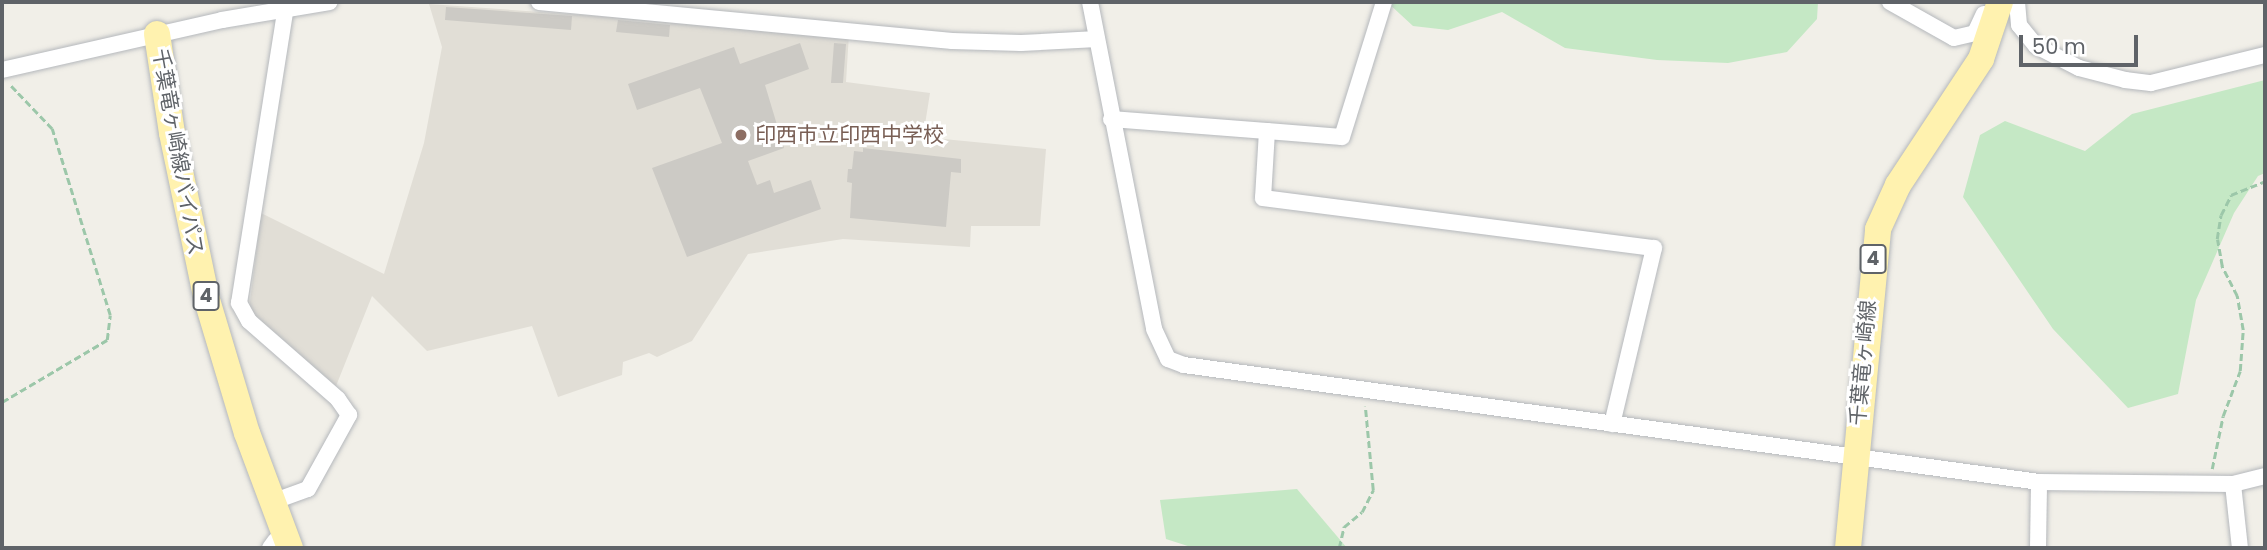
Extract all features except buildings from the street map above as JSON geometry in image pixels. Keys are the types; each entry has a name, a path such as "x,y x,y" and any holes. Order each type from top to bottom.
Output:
{"main road":[{"name":"千葉竜ヶ崎線","path":"1848,548 1878,229 1898,185 1981,59 2000,2"},
{"name":"千葉竜ヶ崎線バイパス","path":"157,34 172,133 207,300 272,502 278,546"}],"street":[{"path":"2,69 286,7 330,2"},
{"path":"539,2 841,27 952,41 1021,43 1097,39"},
{"path":"1090,2 1154,329 1168,359 1362,389 2039,482 2233,484 2265,476"},
{"path":"1111,119 1342,138 1384,2"},
{"path":"1890,2 1954,38 1975,33 1987,2"},
{"path":"2017,2 2019,25 2036,46 2079,68 2125,80 2151,83 2265,55"},
{"path":"272,502 308,489 349,415 338,399 249,321 240,303 286,7"},
{"path":"1268,131 1263,198 1654,248 1612,424"},
{"path":"2038,548 2039,482"},
{"path":"2233,484 2240,548"}],"path":[{"path":"2,77 52,129 110,316 107,340 2,402"},
{"path":"2209,484 2223,416 2240,371 2243,330 2237,296 2222,266 2217,239 2221,215 2231,195 2265,181"},
{"path":"1339,548 1344,527 1362,512 1373,490 1362,389"}],"shaded area":[{"path":"429,4 849,34 846,82 930,93 923,137 1046,149 1040,226 971,226 970,247 843,239 748,254 692,341 657,357 649,353 623,362 622,375 558,397 532,326 427,351 372,296 336,386 249,310 261,213 384,274 424,143 442,47"}],"green space":[{"path":"1387,2 1818,2 1817,19 1787,52 1728,63 1657,60 1565,48 1502,12 1448,30 1413,26"},
{"path":"2265,80 2265,173 2258,176 2234,213 2196,300 2178,394 2128,408 2053,329 1963,197 1980,135 2005,121 2085,151 2132,114"},
{"path":"1297,489 1347,548 1194,548 1166,539 1160,500"}],"place":[{"name":"印西市立印西中学校","path":"741,135"}]}
